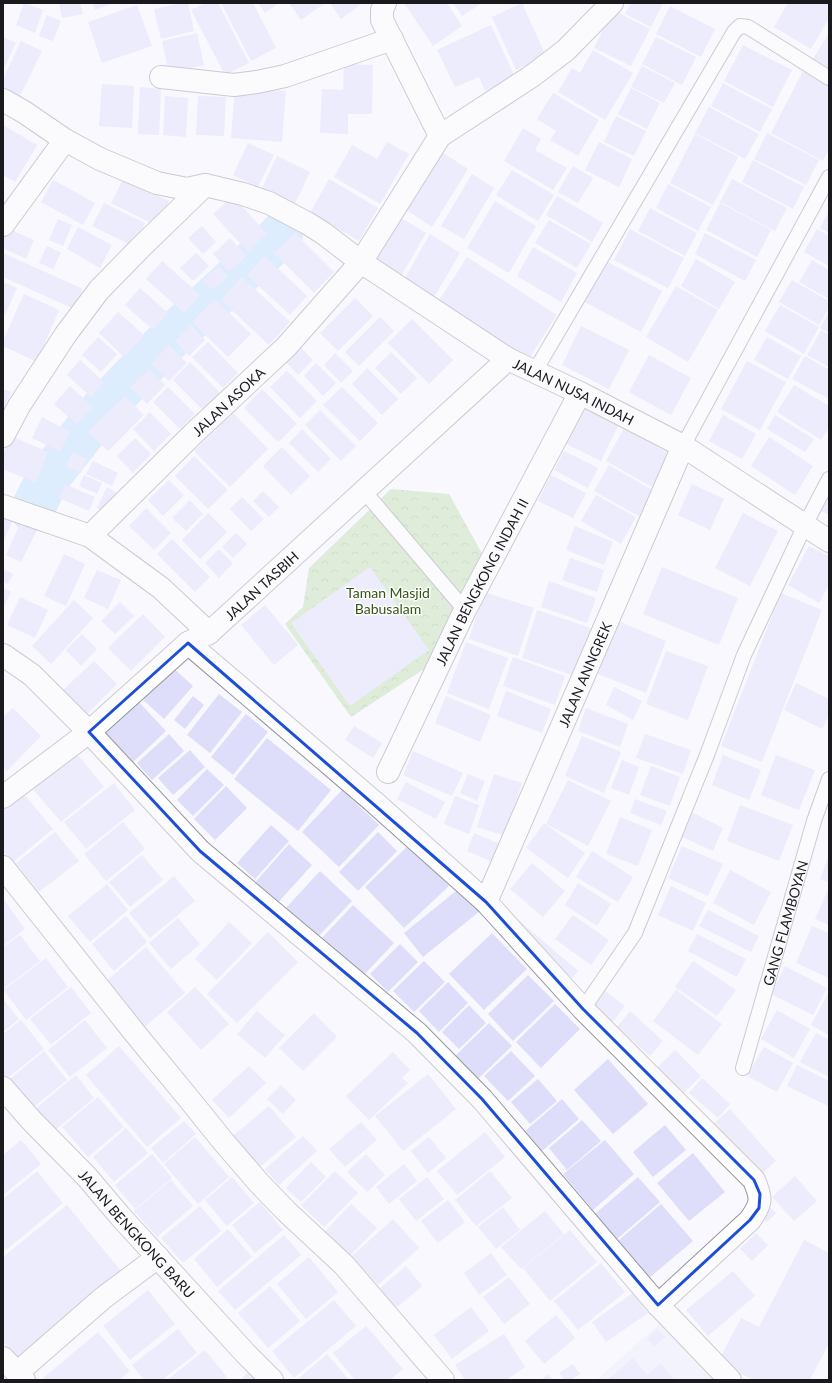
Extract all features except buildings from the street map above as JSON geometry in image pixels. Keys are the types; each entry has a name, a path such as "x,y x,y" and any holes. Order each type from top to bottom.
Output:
{"street":[{"path":"385,3 382,10 382,20 440,136 532,76 566,50 612,3"},
{"path":"161,77 234,85 257,82 285,76 392,39"},
{"name":"JALAN NUSA INDAH","path":"3,100 24,112 65,140 100,159 157,183 187,189 205,186 243,194 262,201 315,228 361,262 508,359 580,393 683,446 829,541"},
{"name":"JALAN ASOKA","path":"90,536 286,347 361,262 440,136"},
{"path":"3,225 65,140"},
{"path":"3,436 19,406 38,376 66,334 99,290 139,249 205,186"},
{"name":"JALAN TASBIH","path":"3,797 89,732 188,643 209,633 508,359"},
{"name":"JALAN BENGKONG INDAH II","path":"388,772 465,610 580,393"},
{"name":"JALAN ANNGREK","path":"486,902 683,446"},
{"path":"3,506 90,536 161,588 209,633"},
{"path":"188,643 373,801 486,902 583,1009 754,1180 760,1194 759,1208 750,1220 658,1305"},
{"path":"3,655 32,674 89,732 200,851 417,1033 482,1098 658,1305 730,1380"},
{"path":"3,866 134,1032 222,1140 259,1183 344,1265 443,1380"},
{"name":"JALAN BENGKONG BARU","path":"3,1088 30,1120 87,1177 120,1216 246,1354 272,1380"},
{"path":"15,1370 102,1298 158,1257"}],"lane":[{"path":"535,371 730,39 740,26 748,27 829,78"},
{"path":"683,446 829,177"},
{"path":"583,1009 635,933 706,756 744,655 805,525 829,480"},
{"path":"364,491 465,610"},
{"name":"GANG FLAMBOYAN","path":"744,1068 814,821 829,779"}],"highlighted area":[{"path":"188,643 486,902 583,1009 754,1180 760,1194 759,1208 750,1220 658,1305 482,1099 417,1033 200,851 89,732"}],"shaded area":[{"path":"664,1320 719,1380 596,1380"}],"green space":[{"name":"Taman Masjid Babusalam","path":"391,489 449,494 489,566 450,652 351,717 285,624 303,607 309,568"}],"waterway":[{"path":"32,510 48,478 103,408 172,336 270,246 281,234"}]}
